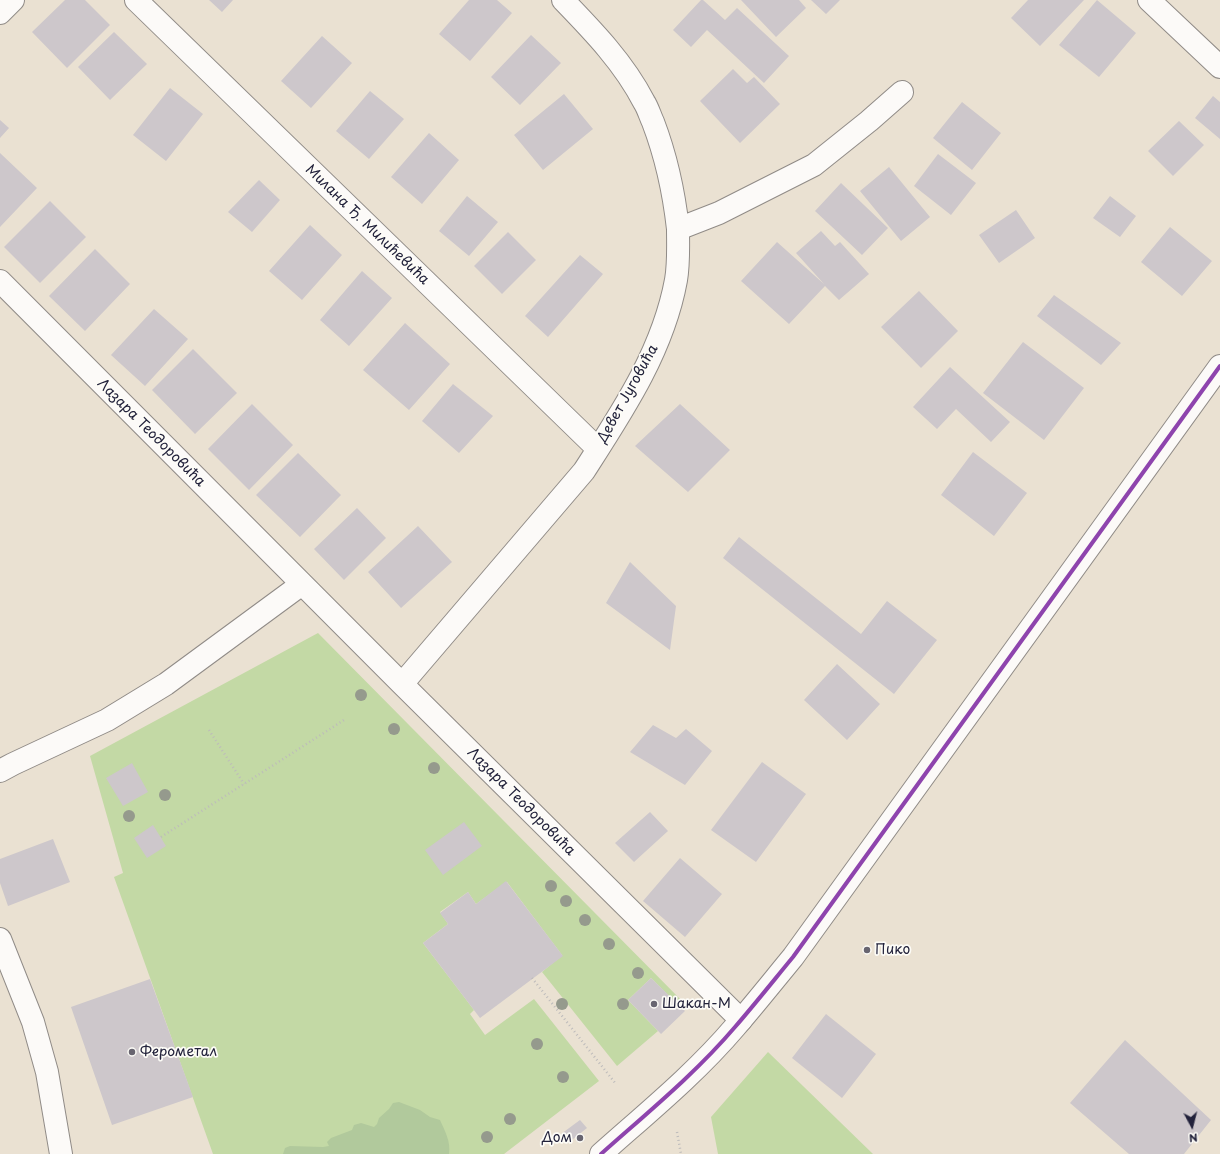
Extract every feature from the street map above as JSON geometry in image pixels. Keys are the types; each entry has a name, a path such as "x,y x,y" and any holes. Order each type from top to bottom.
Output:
{"street":[{"path":"0,12 13,0"},
{"name":"Милана Ђ. Милићевића","path":"136,0 598,449"},
{"name":"Девет Југовића","path":"402,684 579,477 598,449 627,402 652,355 668,313 676,280 678,229 675,204 658,135 645,103 628,76 596,34 563,0"},
{"path":"1148,0 1220,67"},
{"path":"678,229 720,212 814,165 869,121 902,92"},
{"name":"Лазара Теодоровића","path":"0,281 402,684 741,1020"},
{"path":"601,1154 686,1078 731,1032 793,957 1220,366"},
{"path":"0,771 107,720 166,684 302,584"},
{"path":"0,939 33,1022 47,1072 61,1154"}],"path":[{"path":"161,837 344,720"},
{"path":"209,730 244,784"},
{"path":"532,978 616,1084"},
{"path":"677,1132 681,1154"}],"green space":[{"path":"318,633 685,1004 681,1008 651,978 628,1000 658,1031 617,1066 542,972 562,955 507,882 476,904 468,892 440,912 448,924 423,943 474,1010 470,1014 485,1035 534,999 599,1081 504,1154 213,1154 114,877 123,873 90,756"},
{"path":"768,1052 873,1154 718,1154 711,1117"},
{"path":"399,1102 420,1110 430,1117 440,1120 446,1132 449,1154 283,1154 285,1148 290,1146 329,1146 327,1142 331,1138 352,1130 354,1125 361,1123 374,1127 379,1118 393,1103"}],"building":[{"path":"65,0 85,0 110,25 67,68 32,32"},
{"path":"209,0 233,0 222,12"},
{"path":"469,0 497,0 512,13 470,61 439,34"},
{"path":"701,0 703,0 725,20 737,8 789,56 764,83 707,30 691,47 673,30"},
{"path":"741,0 799,0 806,8 776,37"},
{"path":"811,0 840,0 826,14"},
{"path":"1028,0 1084,0 1040,46 1011,18"},
{"path":"1097,0 1136,33 1099,77 1059,45"},
{"path":"114,32 147,64 110,100 78,67"},
{"path":"531,35 561,63 520,105 491,77"},
{"path":"322,36 352,63 311,108 281,81"},
{"path":"733,69 747,83 754,77 780,104 740,143 700,101"},
{"path":"170,88 203,114 166,161 133,135"},
{"path":"370,91 404,119 369,159 336,131"},
{"path":"564,94 593,129 543,170 514,135"},
{"path":"1213,96 1220,102 1220,139 1195,118"},
{"path":"962,102 1001,133 972,170 933,138"},
{"path":"0,120 9,128 0,138"},
{"path":"1179,121 1204,145 1173,176 1148,151"},
{"path":"429,133 459,160 422,204 391,177"},
{"path":"0,153 37,188 0,227"},
{"path":"938,154 976,183 951,215 914,186"},
{"path":"889,167 930,217 901,241 860,191"},
{"path":"259,180 280,200 252,232 228,212"},
{"path":"841,183 888,228 862,255 815,211"},
{"path":"467,196 498,222 469,256 439,231"},
{"path":"1110,196 1136,216 1120,237 1093,218"},
{"path":"50,201 86,237 40,283 4,247"},
{"path":"1016,210 1035,238 999,263 979,235"},
{"path":"310,225 342,255 302,300 269,271"},
{"path":"1170,227 1212,261 1182,296 1141,262"},
{"path":"821,231 835,246 840,242 869,274 839,300 825,286 789,324 741,281 777,242 824,284 796,253"},
{"path":"508,232 536,260 502,294 474,266"},
{"path":"95,249 130,284 85,331 49,296"},
{"path":"580,255 603,274 548,337 525,316"},
{"path":"362,271 392,298 349,346 320,320"},
{"path":"919,291 958,331 921,368 881,327"},
{"path":"1054,295 1121,343 1101,365 1037,316"},
{"path":"154,309 188,339 145,386 111,355"},
{"path":"405,323 450,364 409,410 363,370"},
{"path":"1023,342 1084,388 1044,440 983,393"},
{"path":"193,349 237,393 195,434 152,390"},
{"path":"950,367 1010,422 991,442 956,409 937,429 913,407"},
{"path":"453,384 493,416 459,453 422,421"},
{"path":"252,404 293,445 249,490 208,449"},
{"path":"680,404 730,450 688,492 635,446"},
{"path":"973,452 1027,493 994,536 941,495"},
{"path":"298,453 341,495 300,537 256,495"},
{"path":"357,508 386,538 344,580 314,549"},
{"path":"418,526 452,562 401,608 368,572"},
{"path":"739,537 861,634 887,601 937,640 894,694 723,558"},
{"path":"630,562 676,606 670,650 606,603"},
{"path":"837,664 880,704 847,740 804,700"},
{"path":"653,725 676,738 686,729 712,751 685,785 630,752"},
{"path":"762,762 806,794 756,862 711,830"},
{"path":"132,763 148,792 123,806 106,778"},
{"path":"650,812 668,831 634,862 615,843"},
{"path":"464,822 482,846 443,875 425,850"},
{"path":"153,825 166,846 147,858 134,838"},
{"path":"53,839 70,882 8,906 0,883 0,859"},
{"path":"680,858 722,894 685,937 643,901"},
{"path":"506,881 563,956 480,1018 423,943 448,924 440,913 468,892 476,904"},
{"name":"Шакан-М","path":"651,978 685,1011 661,1034 628,1000"},
{"name":"Ферометал","path":"150,979 193,1097 112,1125 71,1007"},
{"path":"826,1014 876,1054 842,1098 792,1058"},
{"path":"1125,1040 1211,1120 1184,1154 1129,1154 1070,1103"},
{"path":"580,1120 587,1128 568,1143 561,1134"}],"transit line":[{"path":"601,1154 704,1061 793,957 1220,366"}],"place":[{"name":"Пико","path":"867,950"},
{"name":"Шакан-М","path":"654,1004"},
{"name":"Ферометал","path":"132,1052"},
{"name":"Дом","path":"580,1138"}]}
